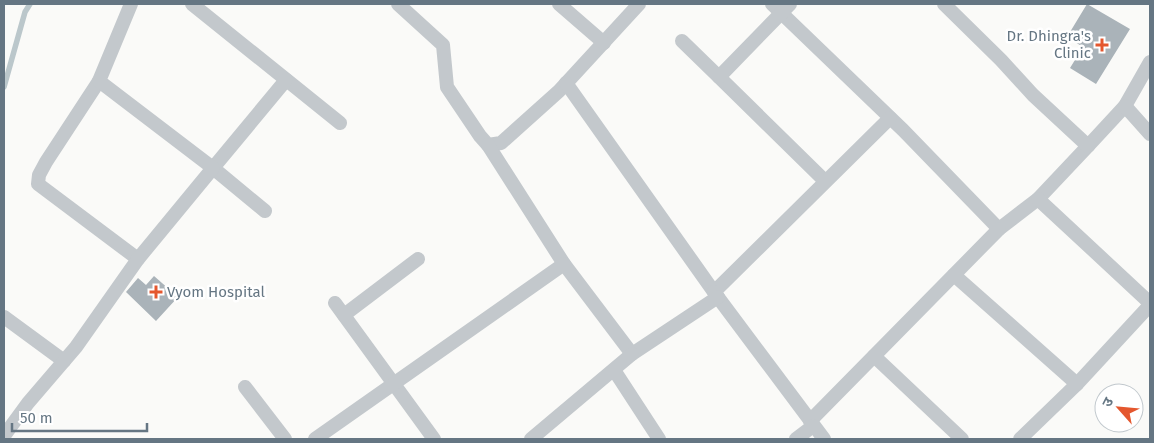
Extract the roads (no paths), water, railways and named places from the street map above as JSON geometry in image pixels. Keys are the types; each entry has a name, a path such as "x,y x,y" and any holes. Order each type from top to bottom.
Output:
{"street":[{"path":"131,4 99,81 46,162 39,175 38,184 138,259"},
{"path":"192,4 340,124"},
{"path":"398,4 443,45 447,86 488,145 564,264 632,354"},
{"path":"559,4 604,42"},
{"path":"488,145 501,143 566,83 639,4"},
{"path":"944,4 1001,60 1033,95 1088,146"},
{"path":"719,77 781,7 998,228"},
{"path":"682,41 825,181"},
{"path":"796,439 998,228 1038,199 1088,146 1124,106 1150,62"},
{"path":"4,436 28,403 76,347 138,259 286,80"},
{"path":"99,81 213,168 265,211"},
{"path":"566,83 716,294 824,439"},
{"path":"1124,106 1150,134"},
{"path":"531,439 632,354 716,294 825,181 890,118"},
{"path":"1020,439 1077,384 1150,304 1038,199"},
{"path":"344,315 418,260"},
{"path":"315,439 564,264"},
{"path":"954,275 1077,384"},
{"path":"335,303 434,439"},
{"path":"4,317 64,361"},
{"path":"874,356 962,439"},
{"path":"614,370 659,439"},
{"path":"245,387 285,439"}],"waterway":[{"path":"4,87 25,12 30,4"}],"place":[{"name":"Dr. Dhingra's Clinic","path":"1102,45"},
{"name":"Vyom Hospital","path":"156,292"}]}
